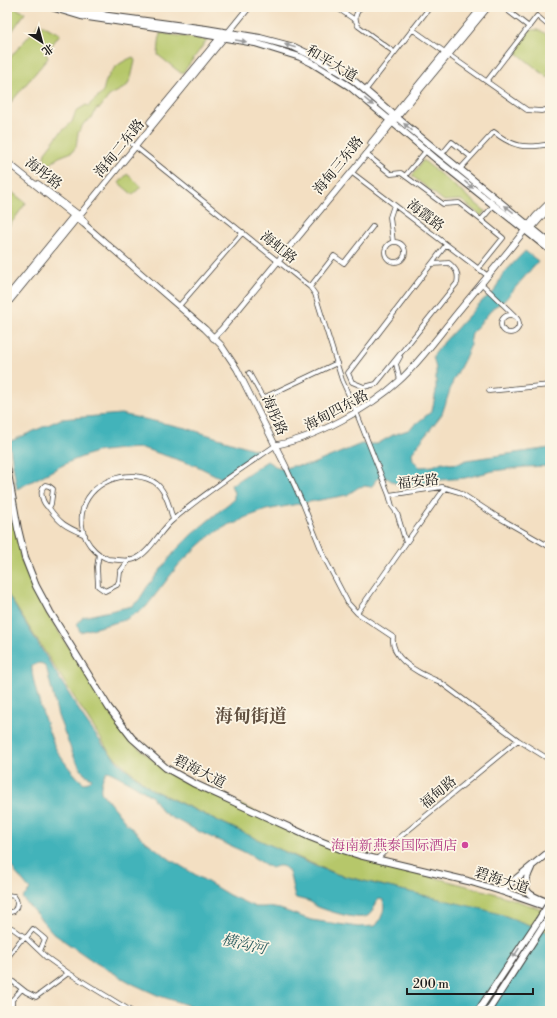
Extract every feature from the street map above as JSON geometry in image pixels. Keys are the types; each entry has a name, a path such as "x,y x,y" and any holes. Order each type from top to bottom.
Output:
{"main road":[{"name":"和平大道","path":"51,7 81,16 224,35 260,38 294,47 324,62 350,78 426,151 494,205 528,229 550,242"},
{"name":"和平大道","path":"65,7 82,12 224,35 269,47 300,57 312,63 349,86 442,154 550,250"},
{"name":"海甸二东路","path":"7,297 134,145 246,7"},
{"name":"海甸二东路","path":"224,35 249,7"},
{"path":"213,336 222,329 366,154 482,7"},
{"path":"447,53 488,7"},
{"name":"海甸三东路","path":"278,260 393,119"},
{"name":"海彤路","path":"7,161 76,215 226,348 241,371 274,437 286,467"},
{"name":"海甸四东路","path":"356,411 380,396 400,380 422,357 550,202"},
{"name":"海甸四东路","path":"276,445 302,438 382,398 410,375 484,286 528,229 550,207"},
{"name":"海甸二东路","path":"7,304 76,215"},
{"name":"碧海大道","path":"7,468 20,538 36,586 50,612 109,708 132,738 166,768 187,780 321,842 375,861 478,886 550,913"},
{"name":"碧海大道","path":"7,481 21,558 33,588 47,613 122,730 135,745 165,770 186,782 320,844 354,856 501,891 550,908"},
{"path":"501,891 550,850"},
{"path":"478,1011 550,902 533,897 525,886 526,878 532,865"},
{"path":"488,1011 550,913"}],"street":[{"path":"90,7 106,15"},
{"path":"336,7 355,20 358,26 394,52"},
{"path":"355,20 356,13 361,7"},
{"path":"365,91 430,7"},
{"path":"503,7 529,27"},
{"path":"487,81 537,16 550,27"},
{"path":"412,29 527,110 550,110"},
{"path":"460,169 494,132 518,146 536,147 550,144"},
{"path":"442,154 452,142 471,158"},
{"name":"海虹路","path":"134,145 310,287 314,294 342,380 356,411"},
{"path":"405,176 426,151"},
{"path":"366,154 392,174 401,173 443,204 460,203 503,238 478,269"},
{"name":"海霞路","path":"351,172 488,276"},
{"path":"393,242 390,217 394,205"},
{"path":"480,220 494,205"},
{"path":"310,287 334,256 344,263 373,226"},
{"path":"180,306 243,232"},
{"path":"393,242 403,245 406,251 404,258 398,262 392,261 386,254 388,245 393,242"},
{"path":"342,380 446,245"},
{"path":"348,373 352,382 359,386 368,387 376,384 457,283 458,274 455,268 449,263 432,264"},
{"path":"484,286 503,304 515,316 518,321 518,327 515,331 509,333 503,330 500,325 504,316 503,304"},
{"path":"504,316 510,314 515,316"},
{"path":"400,380 396,364 404,349"},
{"path":"249,373 263,398 337,363"},
{"path":"490,391 550,386"},
{"name":"福安路","path":"356,411 389,495 442,488 459,492 550,548"},
{"path":"173,520 164,492 157,484 150,479 139,476 125,476 113,478 101,485 88,496 84,505 82,526 87,541 99,554 107,558 129,560 135,559 145,551 173,520 276,445"},
{"path":"286,467 303,504 325,559 348,603 357,613 393,637 392,645 405,662 427,677 440,682 518,740 550,760"},
{"path":"49,508 51,504 52,489 45,485 42,488 41,493 46,504 49,508 59,521 67,527 85,535"},
{"path":"357,613 445,488"},
{"path":"389,495 392,506 397,513 406,543"},
{"path":"171,512 177,517"},
{"path":"99,554 97,567 98,586 105,591 117,584 119,581 120,572 129,560"},
{"name":"福甸路","path":"375,861 394,842 518,740"},
{"path":"7,895 14,896 17,902 14,911 7,913"},
{"path":"7,928 12,928 26,938 40,952 67,972 131,1011"},
{"path":"7,958 20,941 26,938 33,929 45,939 40,952"},
{"path":"7,977 22,989 36,997 67,974 67,972"},
{"path":"7,1001 12,1000 22,989"},
{"path":"8,1011 12,1005 12,1000"}],"green space":[{"path":"7,7 14,7 25,13 8,37 10,40 7,45"},
{"path":"38,23 60,34 46,53 48,58 7,107 7,63 36,28"},
{"path":"531,30 542,31 550,38 550,70 546,71 550,75 548,78 516,52 518,48 520,48 520,43 523,38"},
{"path":"160,33 207,40 182,74 158,55"},
{"path":"133,57 135,61 131,78 126,87 109,96 100,108 96,109 93,117 84,123 78,133 76,147 72,152 59,157 51,163 51,170 49,172 42,169 42,164 46,162 44,158 45,152 58,135 72,122 76,111 86,105 89,106 102,93 111,72 124,61"},
{"path":"423,160 485,211 481,216 461,200 444,201 412,176"},
{"path":"127,174 141,186 133,195 119,183"},
{"path":"7,186 13,193 26,203 7,229"},
{"path":"10,496 21,558 40,602 122,731 135,745 168,772 354,856 497,894 550,912 550,933 503,915 336,874 259,840 151,789 110,753 7,593 7,497"}],"water":[{"path":"525,251 538,261 504,301 494,307 472,333 469,349 453,381 442,414 412,453 413,460 420,467 433,466 442,462 450,464 460,463 466,460 550,448 550,466 493,471 465,478 403,486 396,484 387,478 378,478 371,487 359,487 347,495 266,510 244,518 237,523 230,524 211,535 180,563 146,607 125,620 80,632 77,624 83,617 132,606 139,600 147,587 176,550 192,534 234,499 234,493 231,485 267,461 280,469 293,466 310,465 361,444 377,444 393,435 408,430 432,411 436,391 436,369 433,356 483,300 494,292 502,275"},
{"path":"121,414 186,428 260,451 221,478 197,466 142,448 95,452 69,462 17,489 9,442 61,419"},
{"name":"横沟河","path":"7,593 85,720 103,745 118,762 151,789 315,866 336,874 482,909 503,915 550,933 550,1011 205,1011 157,995 133,984 96,963 54,934 22,898 30,890 15,872 7,859","holes":["39,663 43,664 47,670 58,716 74,757 84,774 92,778 89,782 84,783 76,776 55,747 37,693 32,672 32,666","107,771 149,794 161,810 170,817 242,851 271,868 280,866 285,868 290,875 296,898 329,911 352,917 365,917 369,915 376,901 380,899 383,900 383,910 379,921 375,926 358,927 311,920 280,909 255,907 229,895 171,860 144,840 126,823 101,792 102,781"]}],"place":[{"name":"海南新燕泰国际酒店","path":"465,845"}],"district":[{"name":"海甸街道","path":"251,716"}]}
